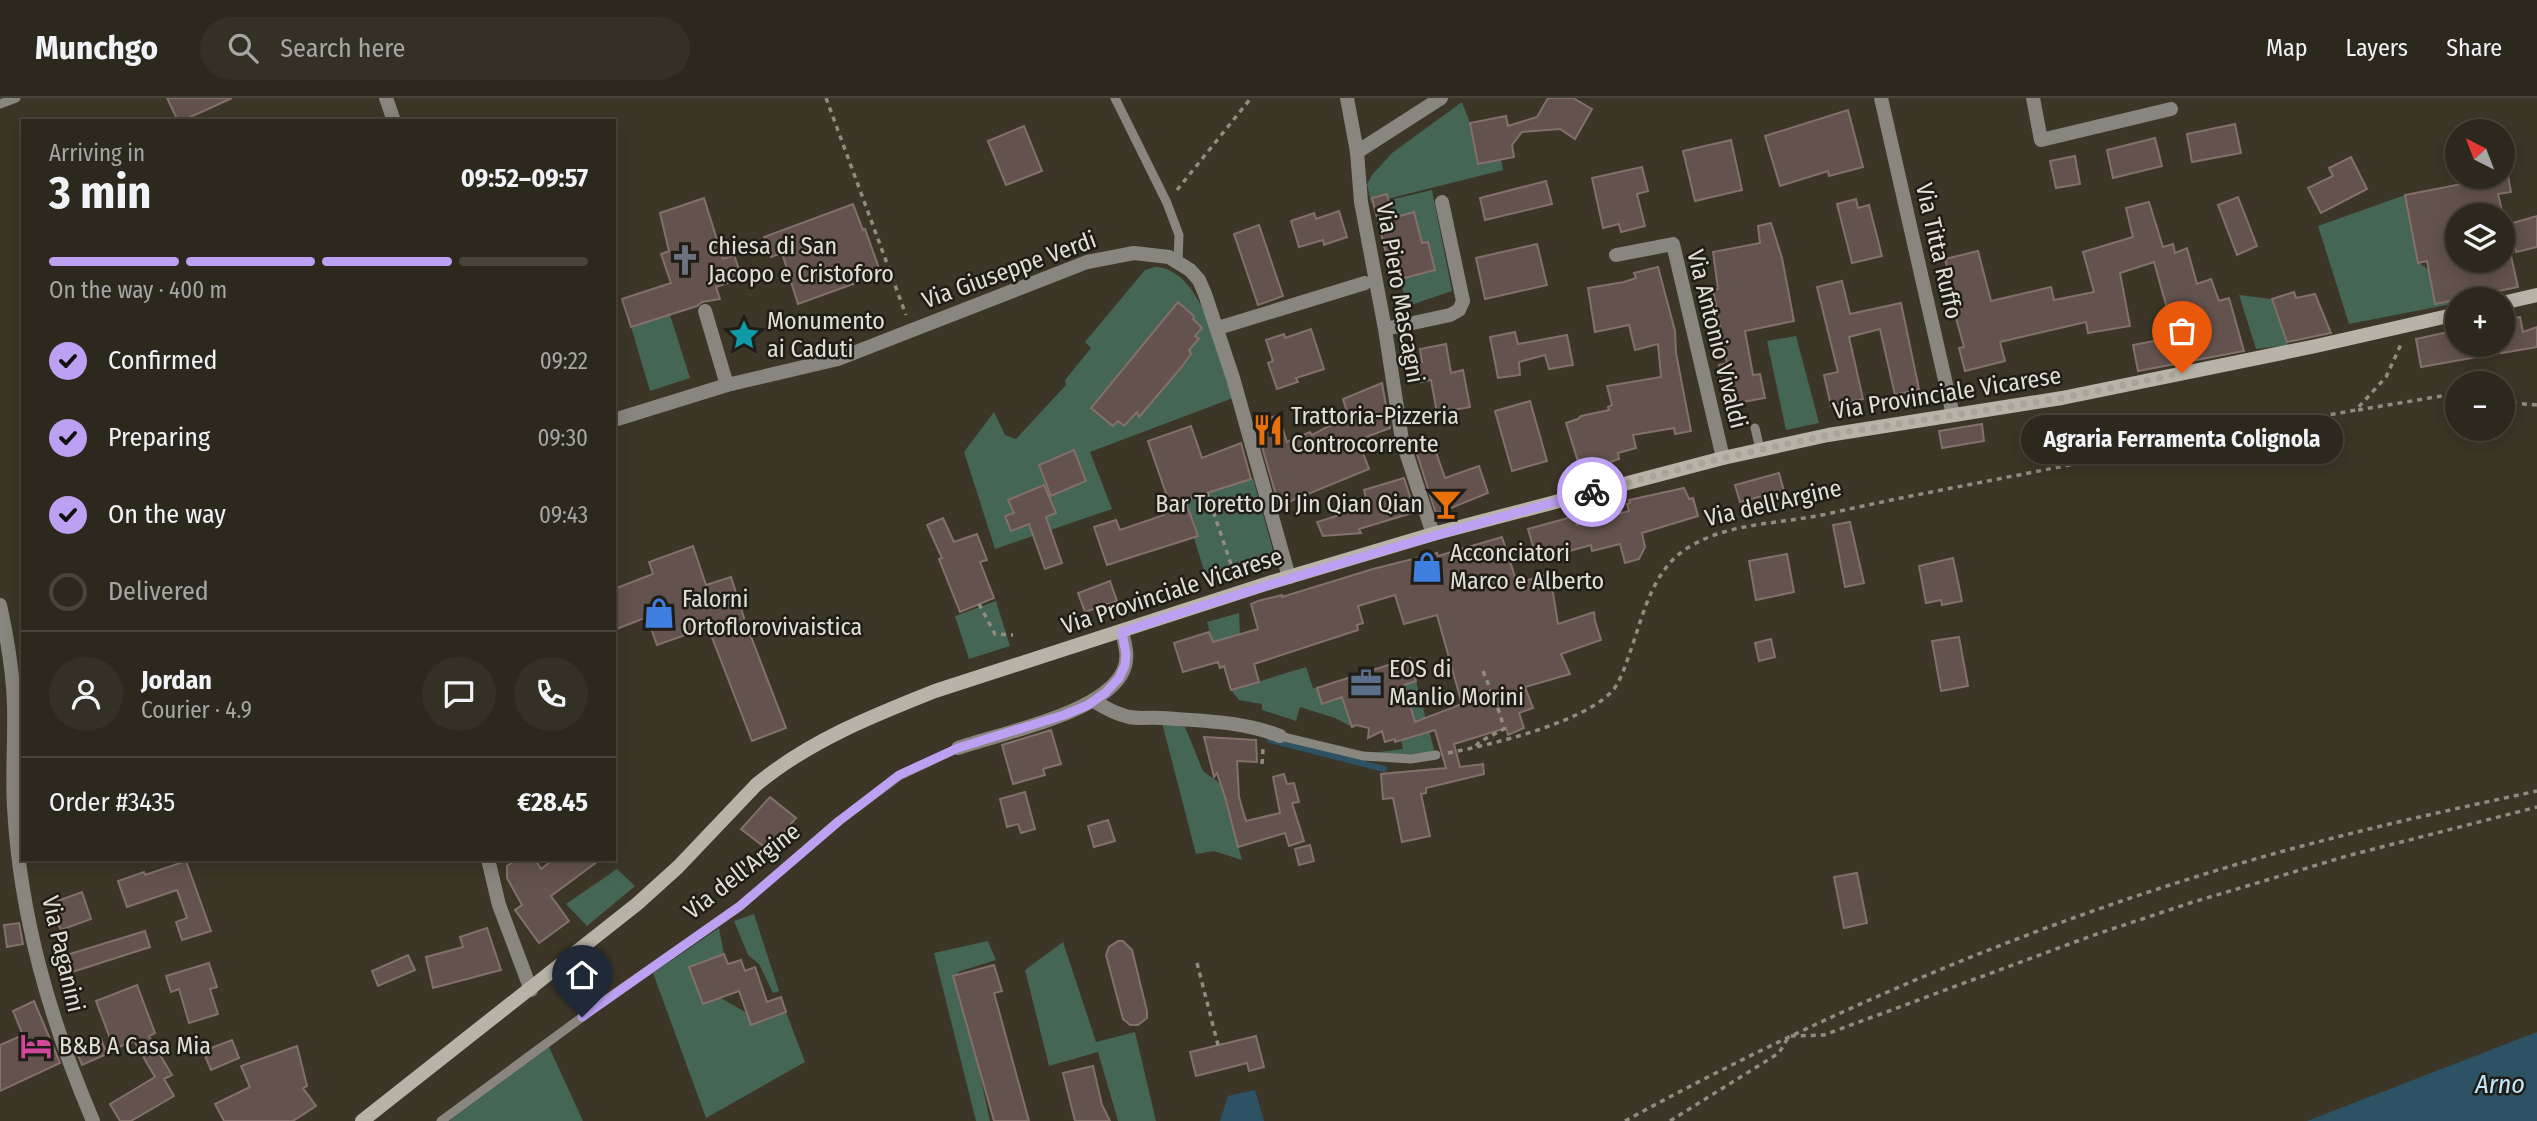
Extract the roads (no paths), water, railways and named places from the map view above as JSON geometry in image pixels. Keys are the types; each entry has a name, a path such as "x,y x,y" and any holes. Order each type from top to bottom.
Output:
{"main road":[{"path":"2515,300 2537,295"},
{"name":"Via Provinciale Vicarese","path":"362,1121 658,887 756,785 809,746 935,691 1289,577 1433,534 1723,458 1828,435 2062,398 2445,317"}],"street":[{"path":"386,98 393,119"},
{"name":"Via Piero Mascagni","path":"1347,98 1357,152 1370,282 1385,329 1402,440 1433,534"},
{"path":"1357,152 1441,98"},
{"name":"Via Titta Ruffo","path":"1881,98 1953,415"},
{"path":"2033,98 2041,140 2171,109"},
{"path":"1385,329 1450,315 1459,310 1464,301 1442,202"},
{"name":"Via Antonio Vivaldi","path":"1616,255 1672,244 1723,458"},
{"name":"Via Giuseppe Verdi","path":"616,420 727,385 838,359 1066,269 1107,257 1134,253 1158,255 1178,261"},
{"path":"1178,261 1199,280 1218,328 1289,577"},
{"path":"1218,328 1370,282"},
{"path":"705,312 727,385"},
{"name":"Via Paganini","path":"0,605 14,702 7,805 34,951 59,1035 93,1121"},
{"name":"Via dell'Argine","path":"958,748 1064,715 1094,701 1114,685 1124,670 1127,660 1122,632"},
{"path":"1094,701 1130,718 1157,717 1227,724 1261,729 1280,736"},
{"path":"488,861 499,905 531,990"}],"lane":[{"path":"0,104 16,98"},
{"path":"1115,98 1167,202 1179,234 1178,261"},
{"path":"1755,428 1760,449"},
{"path":"1280,736 1374,757 1411,760 1436,755"},
{"name":"Via dell'Argine","path":"441,1121 740,906 839,821 899,775 958,748"}],"water":[{"name":"Arno","path":"2537,1032 2537,1121 2307,1121"},
{"path":"1255,1090 1264,1121 1220,1121 1228,1096"}],"waterway":[{"path":"1270,740 1384,769"}],"place":[{"name":"chiesa di San Jacopo e Cristoforo","path":"685,260"},
{"name":"Monumento ai Caduti","path":"744,335"},
{"name":"Agraria Ferramenta Colignola","path":"2182,373"},
{"name":"Trattoria-Pizzeria Controcorrente","path":"1268,430"},
{"name":"Bar Toretto Di Jin Qian Qian","path":"1446,504"},
{"name":"Acconciatori Marco e Alberto","path":"1427,567"},
{"name":"Falorni Ortoflorovivaistica","path":"659,613"},
{"name":"EOS di Manlio Morini","path":"1366,683"},
{"name":"B&B A Casa Mia","path":"36,1046"}]}
